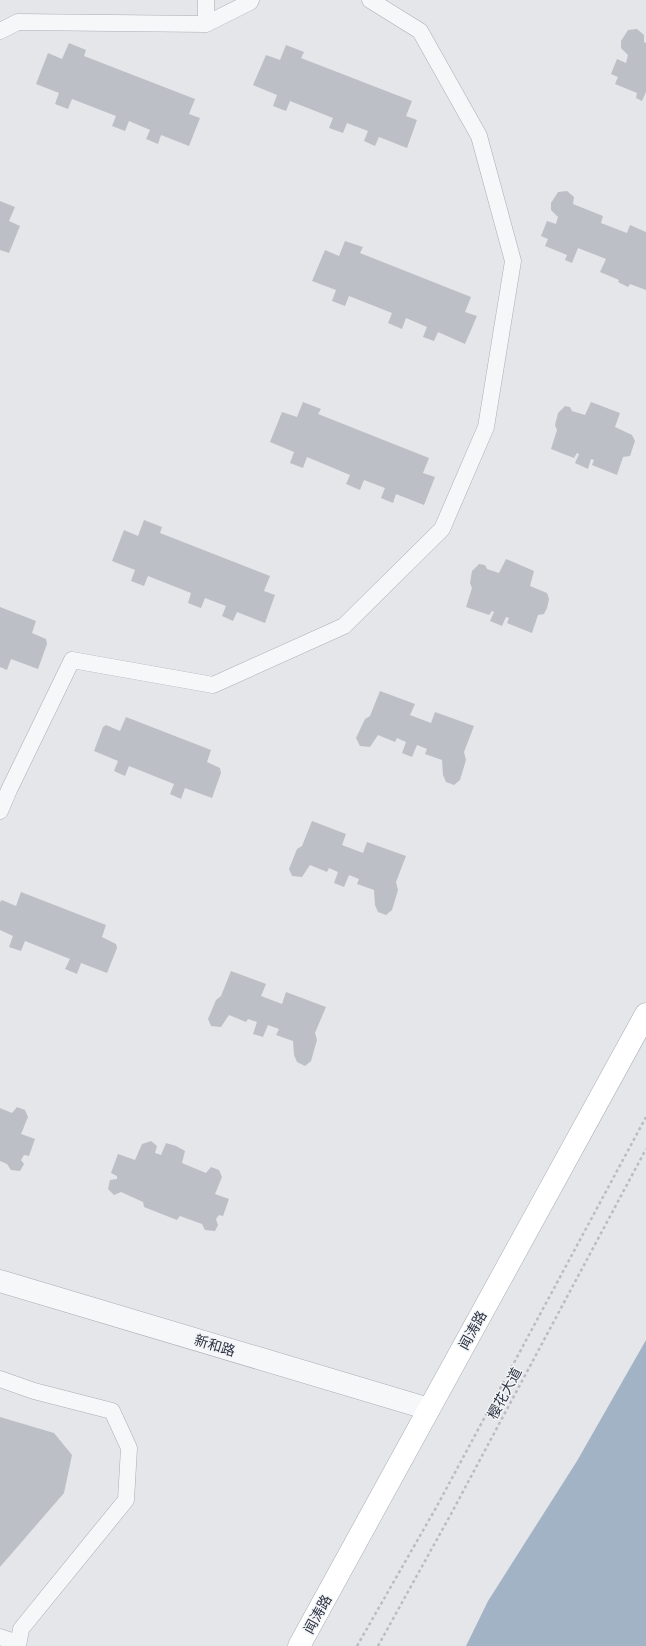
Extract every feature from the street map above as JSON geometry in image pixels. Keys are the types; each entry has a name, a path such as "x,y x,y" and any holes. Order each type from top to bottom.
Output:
{"main road":[{"name":"闻涛路","path":"299,1646 646,1014"}],"street":[{"name":"新和路","path":"0,1280 429,1409"}],"lane":[{"path":"206,0 206,24"},
{"path":"0,30 18,22 206,24 250,2 251,0"},
{"path":"0,811 4,788 72,660 213,685 344,626 442,529 486,427 513,261 479,136 420,32 370,0"},
{"path":"0,1379 34,1391 112,1411 128,1448 126,1500 21,1630 18,1645 0,1637"}],"path":[{"path":"357,1646 437,1506 646,1117"},
{"name":"樱花大道","path":"378,1646 455,1507 646,1149"}],"water":[{"path":"646,1340 646,1646 466,1646 488,1601 577,1461"}],"building":[{"path":"637,29 644,35 644,42 646,43 646,92 642,101 636,98 637,93 615,84 618,77 611,74 617,59 626,63 628,55 621,48 621,41 628,30"},
{"path":"69,43 86,50 84,56 195,99 189,114 200,118 189,146 161,135 158,144 146,139 150,130 129,121 125,131 112,126 116,116 72,99 68,109 55,104 59,93 36,84 48,53 62,59"},
{"path":"286,45 304,52 301,58 412,101 406,116 417,120 407,148 379,137 375,146 364,141 368,131 347,123 343,133 329,128 333,118 290,101 286,111 273,106 277,95 253,85 266,55 280,60"},
{"path":"567,191 574,197 573,204 603,216 601,223 627,233 630,225 646,232 646,290 630,284 628,287 618,282 619,280 600,272 606,259 578,248 572,263 565,260 567,255 545,246 548,239 541,236 547,221 556,224 558,217 551,210 551,203 558,192"},
{"path":"0,201 15,207 9,221 20,226 9,253 0,250"},
{"path":"345,241 363,247 360,253 471,297 465,312 477,316 465,344 438,332 434,341 423,337 427,327 406,318 402,329 388,323 392,313 349,296 345,306 332,301 336,290 312,281 325,250 339,256"},
{"path":"303,402 321,409 318,414 429,458 423,473 435,477 424,505 396,494 393,503 381,498 385,488 364,480 360,490 346,484 350,475 307,457 303,468 290,463 294,452 270,442 282,412 297,417"},
{"path":"591,402 620,413 615,427 632,435 635,441 630,456 623,457 617,475 592,465 594,460 591,459 588,469 575,463 579,454 577,453 574,458 551,449 557,430 555,425 558,413 565,406 570,407 572,411 585,415"},
{"path":"144,520 162,527 160,533 270,576 264,591 275,595 265,623 237,612 233,621 222,616 226,606 205,598 201,608 188,603 191,593 148,576 144,586 131,581 135,570 112,561 124,530 138,536"},
{"path":"506,559 534,571 530,586 547,593 549,599 547,608 544,614 538,615 532,633 507,623 509,618 506,617 502,626 490,621 494,612 492,611 489,615 466,607 472,588 470,583 472,571 479,564 485,565 487,569 499,573"},
{"path":"0,607 36,621 32,633 46,639 47,644 38,669 11,659 7,670 0,667"},
{"path":"380,691 415,704 410,715 431,723 435,712 474,726 464,752 466,760 460,780 454,785 446,782 443,775 442,760 425,754 427,749 417,745 412,757 402,753 406,742 397,738 395,742 378,735 370,747 360,746 356,738 365,719 370,716"},
{"path":"126,717 211,750 207,762 220,768 221,773 212,798 185,788 181,799 170,794 174,784 129,766 125,776 114,771 118,761 94,751 103,727 106,725 120,731"},
{"path":"312,821 346,834 342,845 363,853 367,842 406,856 396,882 398,890 392,910 386,915 378,912 375,905 374,890 357,884 359,879 349,875 344,887 334,883 338,872 329,868 327,872 310,865 302,877 292,876 289,869 297,849 302,846"},
{"path":"21,892 106,925 102,937 116,944 117,948 107,973 81,963 77,974 65,969 70,959 25,941 21,951 9,947 13,936 0,930 0,902 2,900 16,906"},
{"path":"231,971 266,984 261,996 282,1004 286,992 326,1007 315,1033 317,1040 311,1061 305,1066 297,1062 294,1055 293,1041 276,1035 279,1029 268,1025 263,1037 253,1034 257,1022 248,1019 246,1022 229,1015 221,1027 211,1026 208,1019 216,1000 221,996"},
{"path":"17,1107 25,1110 28,1117 21,1134 35,1139 29,1156 24,1155 21,1160 24,1164 20,1171 11,1170 7,1164 0,1161 0,1108 12,1113"},
{"path":"151,1141 157,1146 155,1153 161,1155 166,1143 185,1151 182,1163 206,1173 211,1167 219,1170 222,1177 215,1194 229,1199 223,1216 219,1215 216,1219 218,1225 215,1231 205,1230 202,1224 180,1216 177,1220 144,1207 143,1202 121,1192 114,1195 108,1189 110,1180 117,1179 117,1176 111,1173 118,1154 135,1160 142,1144"},
{"path":"0,1417 54,1433 72,1455 64,1493 0,1567"}]}
